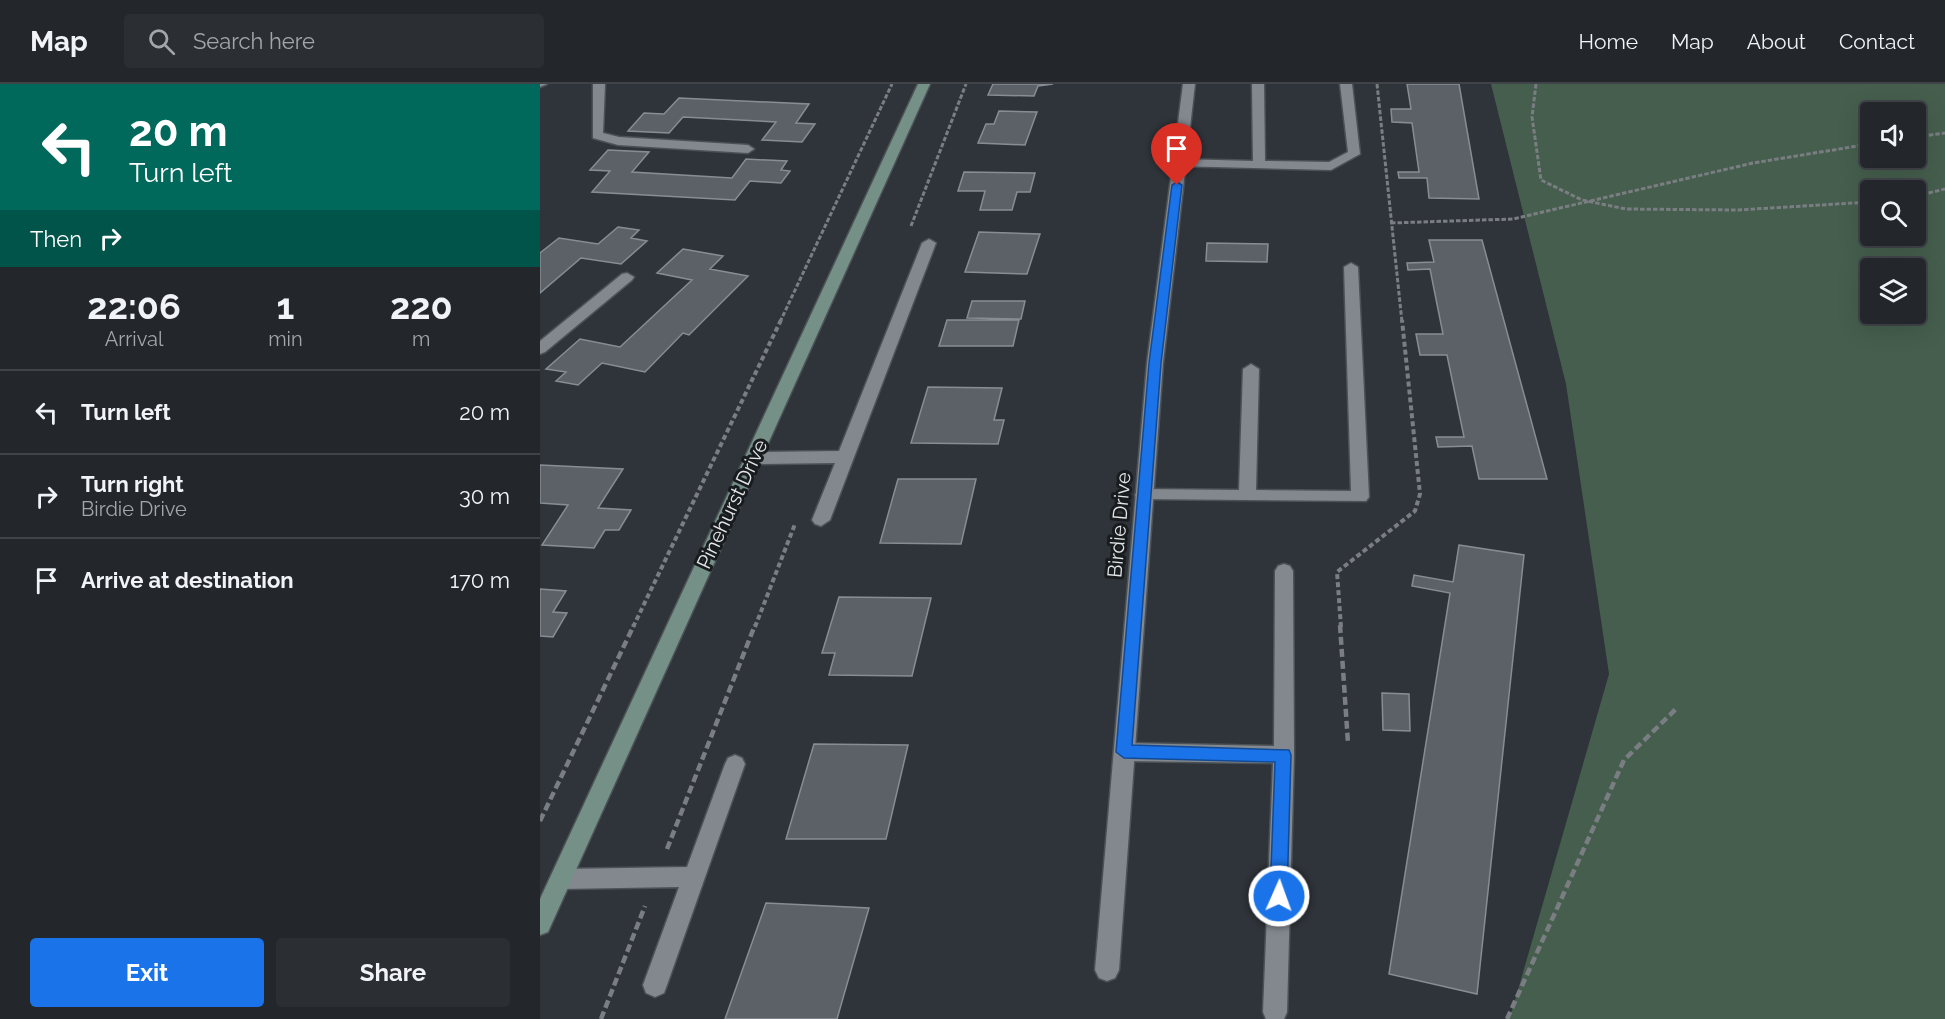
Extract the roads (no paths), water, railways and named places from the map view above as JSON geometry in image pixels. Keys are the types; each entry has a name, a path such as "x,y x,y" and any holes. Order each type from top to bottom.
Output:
{"street":[{"path":"599,84 597,135 618,141 748,149"},
{"name":"Pinehurst Drive","path":"540,924 924,84"},
{"name":"Birdie Drive","path":"1107,970 1155,363 1189,84"},
{"path":"1258,84 1259,165"},
{"path":"1180,163 1330,166 1354,154 1346,84"},
{"path":"821,520 928,243"},
{"path":"1144,495 1360,497 1351,267"},
{"path":"540,349 627,277"},
{"path":"1247,496 1251,369"},
{"path":"753,458 844,458"},
{"path":"1275,1012 1284,755 1284,571"},
{"path":"1124,752 1284,755"},
{"path":"655,985 735,764"},
{"path":"561,879 693,877"}]}
